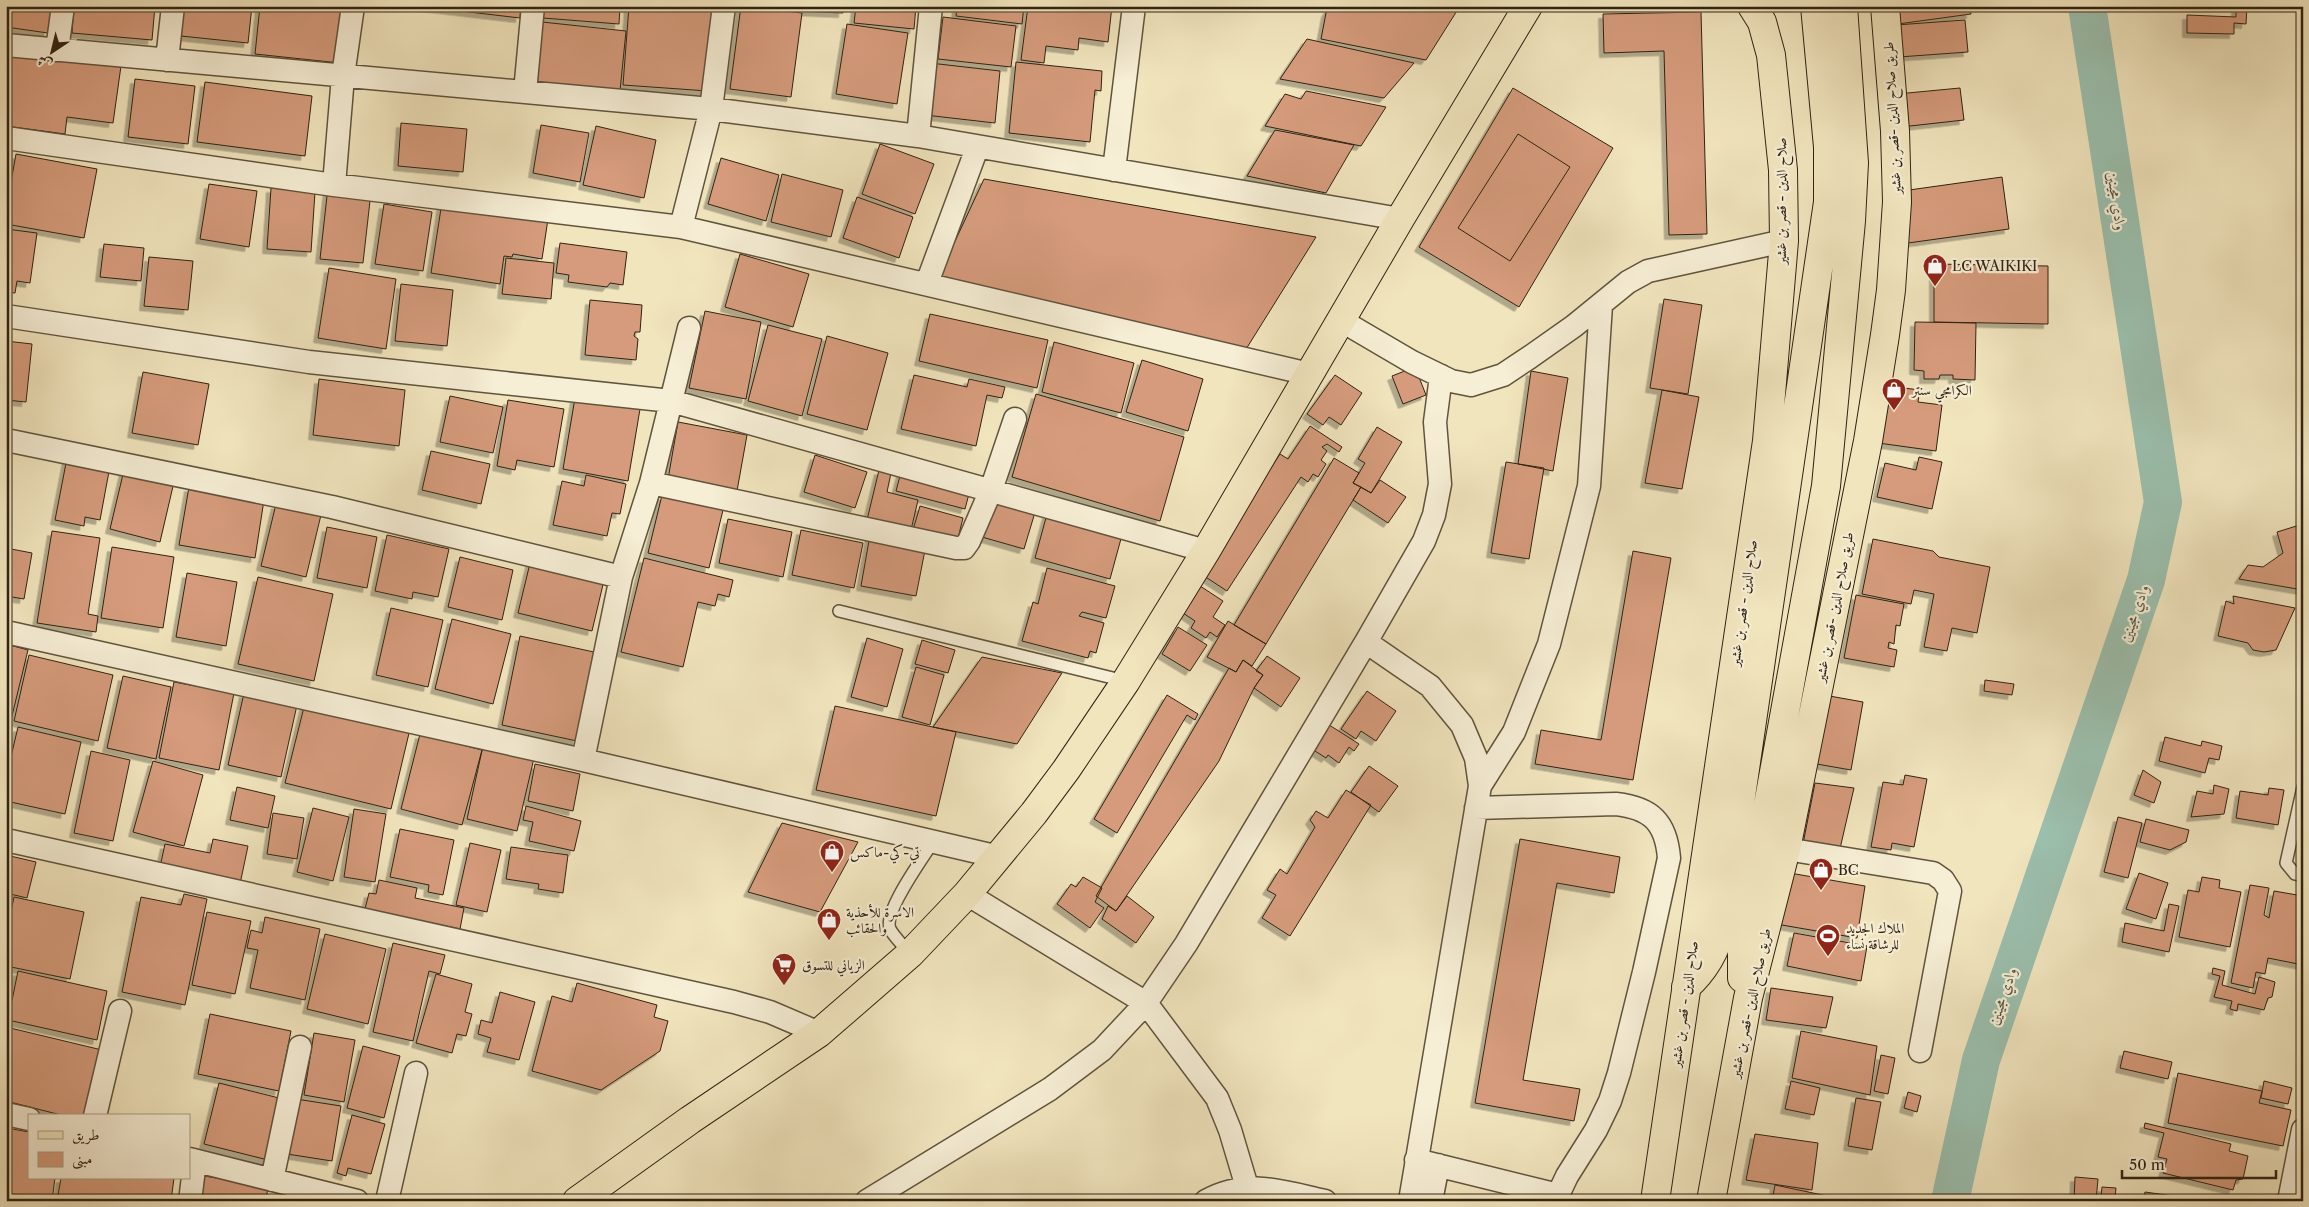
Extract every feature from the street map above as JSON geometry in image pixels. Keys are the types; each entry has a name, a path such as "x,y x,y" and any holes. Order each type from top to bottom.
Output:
{"main road":[{"path":"578,1201 690,1120 819,1033 910,954 967,894 999,856 1066,770 1126,681 1206,551 1400,219 1528,6"},
{"name":"صلاح الدين - قصر بن غشير","path":"1655,1201 1767,441 1784,241 1783,170 1776,85 1768,38 1762,22 1752,6"},
{"path":"1686,987 1697,978 1709,960 1722,926 1828,202 1828,147 1815,6"},
{"path":"1748,998 1741,973 1742,948 1826,486 1851,221 1854,163 1843,6"},
{"name":"طريق صلاح الدين -قصر بن غشير","path":"1711,1201 1748,998 1786,849 1868,442 1891,290 1897,202 1896,148 1884,6"}],"street":[{"path":"57,50 63,6"},
{"path":"167,60 173,6"},
{"path":"334,185 343,76 353,6"},
{"path":"525,92 533,6"},
{"path":"681,227 711,109 724,6"},
{"path":"918,136 931,6"},
{"path":"1114,170 1134,6"},
{"path":"6,45 711,109 918,136 977,148 1400,219"},
{"path":"6,138 334,185 681,227 1309,374"},
{"path":"927,284 977,148"},
{"path":"1342,321 1412,362 1451,381 1471,385 1503,375 1601,305 1628,282 1648,271 1784,241"},
{"path":"1480,786 1514,732 1549,644 1589,486 1601,305"},
{"path":"6,316 309,362 671,400 1206,551"},
{"path":"583,760 621,577 650,483 688,328"},
{"path":"866,1201 1050,1088 1102,1050 1146,1003 1191,935 1424,541 1434,515 1440,484 1435,422 1441,376"},
{"path":"650,483 956,548 964,548 970,541 991,490 1015,419"},
{"path":"6,440 332,507 621,577"},
{"path":"6,632 583,760 999,856"},
{"path":"1366,642 1430,686 1462,725 1476,758 1480,786 1410,1201"},
{"path":"1416,1160 1559,1198 1567,1176 1596,1130 1610,1101 1619,1073 1669,858 1668,842 1662,827 1650,814 1634,806 1616,804 1476,808"},
{"path":"6,840 734,1002 770,1012 819,1033"},
{"path":"1786,849 1933,873 1943,880 1950,892 1920,1051"},
{"path":"967,894 1146,1003 1217,1098 1230,1130 1247,1187"},
{"path":"95,1114 120,1011"},
{"path":"272,1180 300,1047"},
{"path":"387,1201 416,1072"},
{"path":"6,1114 28,1119"},
{"path":"2289,1201 2303,1130"},
{"path":"190,1201 192,1160 357,1201"},
{"path":"1431,1201 1438,1165"},
{"path":"1206,1201 1232,1189 1247,1187 1262,1188 1325,1201"}],"lane":[{"path":"840,611 1126,681"},
{"path":"2303,787 2286,863 2295,874 2303,876"},
{"path":"910,954 890,929 889,921 894,905 933,842"}],"building":[{"path":"6,6 52,6 48,33 6,27"},
{"path":"74,6 155,6 152,40 72,33"},
{"path":"184,6 252,6 248,43 181,36"},
{"path":"260,6 346,6 340,63 255,54"},
{"path":"418,6 521,6 520,18"},
{"path":"544,6 620,6 619,24 543,18"},
{"path":"629,6 714,6 708,91 623,85"},
{"path":"741,6 802,13 791,97 730,89"},
{"path":"798,6 843,6 843,13 798,11"},
{"path":"856,6 916,6 914,29 854,23"},
{"path":"957,6 1024,6 1022,24 956,16"},
{"path":"1028,6 1112,6 1108,42 1079,38 1078,50 1046,46 1044,63 1021,60"},
{"path":"1330,6 1460,6 1426,60 1321,39 1326,13"},
{"path":"1895,6 1970,6 1971,14 1898,24"},
{"path":"2236,6 2247,6 2246,24 2234,23 2234,34 2187,33 2187,15 2236,17"},
{"path":"1701,12 1707,234 1669,235 1664,51 1604,53 1603,14"},
{"path":"943,17 1016,26 1011,67 938,59"},
{"path":"1965,20 1968,52 1899,57 1896,25"},
{"path":"542,22 626,31 620,91 536,82"},
{"path":"847,24 908,33 897,104 836,94"},
{"path":"1307,39 1414,63 1384,98 1280,79"},
{"path":"6,51 121,66 113,123 67,117 65,134 6,126"},
{"path":"1016,62 1102,71 1101,91 1095,90 1090,142 1009,133"},
{"path":"930,63 1000,71 995,123 925,115"},
{"path":"135,79 195,86 188,144 128,137"},
{"path":"205,82 312,96 305,156 197,142"},
{"path":"1513,88 1613,148 1519,307 1419,247"},
{"path":"1960,88 1964,120 1901,127 1897,94"},
{"path":"1306,91 1386,107 1361,146 1265,126 1285,94 1301,99"},
{"path":"401,123 467,129 463,172 398,166"},
{"path":"541,125 589,133 580,182 533,173"},
{"path":"596,126 656,140 644,198 583,185"},
{"path":"1275,130 1354,145 1326,193 1247,176"},
{"path":"1518,134 1570,167 1510,261 1458,228"},
{"path":"880,144 934,164 915,214 862,194"},
{"path":"16,154 97,169 84,238 6,224 6,210"},
{"path":"721,158 779,175 766,221 708,204"},
{"path":"782,174 843,190 831,237 771,222"},
{"path":"2002,177 2009,229 1908,243 1902,191"},
{"path":"984,179 1316,237 1243,354 937,280"},
{"path":"209,184 257,191 249,247 200,239"},
{"path":"328,187 371,192 363,263 320,259"},
{"path":"271,188 315,192 311,252 267,249"},
{"path":"857,197 913,217 899,258 843,238"},
{"path":"442,202 548,219 542,259 513,254 512,257 504,256 500,284 431,273"},
{"path":"384,204 432,212 423,271 375,264"},
{"path":"6,229 37,233 30,283 17,281 15,293 6,292"},
{"path":"560,243 627,252 623,285 610,283 607,287 568,282 569,275 556,273"},
{"path":"104,244 144,248 141,281 100,277"},
{"path":"740,254 809,274 793,327 725,307"},
{"path":"149,257 193,261 188,310 144,306"},
{"path":"506,258 554,263 551,299 502,294"},
{"path":"1934,264 2048,266 2048,324 1934,322"},
{"path":"329,268 396,279 386,349 318,338"},
{"path":"401,284 453,290 447,346 395,341"},
{"path":"1664,299 1702,305 1688,394 1650,388"},
{"path":"590,300 642,305 640,332 635,332 634,336 638,339 636,360 585,355"},
{"path":"705,311 761,322 746,399 689,388"},
{"path":"930,314 1048,340 1037,388 919,361"},
{"path":"1915,322 1976,323 1975,380 1953,379 1953,375 1940,375 1939,379 1924,379 1924,371 1914,370"},
{"path":"768,325 822,339 802,416 748,401"},
{"path":"827,336 888,353 867,430 807,414"},
{"path":"6,341 32,344 26,402 6,400"},
{"path":"1054,342 1134,363 1121,413 1042,392"},
{"path":"1142,360 1203,379 1188,431 1126,412"},
{"path":"1415,367 1426,395 1403,404 1392,376"},
{"path":"1531,371 1568,378 1553,471 1518,464"},
{"path":"143,372 209,384 198,445 132,433"},
{"path":"914,375 967,387 969,379 1005,387 1002,398 987,395 976,446 901,429"},
{"path":"1335,375 1362,393 1341,425 1329,417 1323,425 1307,414"},
{"path":"319,379 405,390 399,446 313,435"},
{"path":"1896,387 1920,390 1918,402 1942,405 1936,451 1871,442 1883,396 1895,398"},
{"path":"1662,390 1699,397 1682,489 1645,483"},
{"path":"1036,394 1184,437 1160,521 1012,477"},
{"path":"450,396 503,407 493,453 440,442"},
{"path":"575,398 640,409 628,481 563,469"},
{"path":"508,400 564,409 554,467 517,460 515,470 497,466"},
{"path":"678,422 747,435 737,491 668,479"},
{"path":"1310,426 1342,447 1339,452 1327,444 1322,447 1327,451 1321,460 1326,464 1318,477 1313,474 1308,482 1301,477 1227,591 1201,574 1280,454 1288,459"},
{"path":"1377,427 1402,442 1371,493 1353,483 1365,463 1358,459"},
{"path":"431,451 490,464 481,504 422,490"},
{"path":"815,455 867,472 855,508 804,492"},
{"path":"1919,457 1942,462 1932,509 1877,497 1885,463 1916,470"},
{"path":"67,458 110,466 100,520 85,517 84,526 55,520"},
{"path":"1334,458 1359,473 1353,483 1361,487 1266,644 1234,625"},
{"path":"1506,462 1544,468 1529,559 1491,553"},
{"path":"124,470 174,482 160,542 110,529"},
{"path":"879,470 891,473 887,492 918,500 911,530 867,520"},
{"path":"901,472 970,490 965,509 896,491"},
{"path":"586,475 626,484 620,514 612,513 607,536 553,525 562,481 584,486"},
{"path":"1380,480 1406,497 1388,523 1353,500 1361,487 1371,493"},
{"path":"189,487 264,500 255,558 179,545"},
{"path":"662,495 723,510 709,568 648,553"},
{"path":"995,497 1036,509 1024,549 982,537"},
{"path":"276,504 321,515 306,577 261,566"},
{"path":"920,506 963,518 957,542 913,530"},
{"path":"1047,514 1122,535 1110,579 1035,558"},
{"path":"728,519 792,532 783,577 719,563"},
{"path":"2303,524 2303,590 2239,579 2248,565 2263,567 2283,553 2277,532"},
{"path":"327,527 377,537 367,588 317,578"},
{"path":"801,530 863,543 854,588 792,575"},
{"path":"52,531 100,538 88,614 98,616 96,632 37,623"},
{"path":"387,535 449,549 438,597 413,592 412,599 375,591"},
{"path":"870,535 926,545 916,596 861,586"},
{"path":"1873,539 1933,551 1939,557 1990,567 1977,633 1952,628 1947,651 1924,647 1934,594 1914,590 1911,604 1862,594"},
{"path":"112,547 174,557 163,628 101,618"},
{"path":"6,548 32,553 24,599 6,596"},
{"path":"1633,551 1671,558 1633,780 1535,764 1541,730 1601,740"},
{"path":"460,557 513,570 502,620 448,607"},
{"path":"644,558 733,580 729,597 718,594 715,606 698,602 683,667 621,652"},
{"path":"531,559 605,576 592,631 518,613"},
{"path":"1047,568 1115,586 1106,618 1082,612 1079,616 1104,623 1096,653 1090,651 1088,658 1022,641 1033,602 1038,604"},
{"path":"187,573 237,582 226,646 176,637"},
{"path":"258,577 333,594 314,681 238,664"},
{"path":"1194,582 1223,601 1213,617 1225,625 1217,637 1210,632 1206,638 1191,628 1195,621 1183,613"},
{"path":"1856,595 1904,604 1900,626 1896,625 1894,644 1889,642 1888,648 1897,650 1894,667 1844,658"},
{"path":"2233,596 2295,608 2276,650 2264,652 2253,650 2248,643 2218,636 2226,601 2234,604"},
{"path":"391,608 443,620 428,687 376,675"},
{"path":"452,619 511,634 493,704 435,689"},
{"path":"1228,621 1266,644 1252,666 1243,660 1236,672 1207,657"},
{"path":"1178,627 1207,645 1190,671 1162,654"},
{"path":"520,636 594,652 577,741 502,725"},
{"path":"867,638 903,649 887,707 851,697"},
{"path":"922,640 955,650 948,673 915,664"},
{"path":"6,644 28,650 11,720 6,719"},
{"path":"29,655 113,675 98,741 14,721"},
{"path":"1267,656 1300,678 1281,707 1254,688 1263,675 1256,671"},
{"path":"982,657 1062,673 1017,744 933,727"},
{"path":"1243,660 1263,675 1254,688 1219,761 1116,911 1096,896 1229,668 1236,672"},
{"path":"916,667 944,675 930,725 902,717"},
{"path":"123,676 171,687 156,759 107,748"},
{"path":"1985,680 2014,684 2012,695 1984,691"},
{"path":"174,682 234,693 219,770 159,758"},
{"path":"1367,691 1396,711 1376,741 1361,731 1356,739 1341,729"},
{"path":"244,693 297,705 281,777 228,765"},
{"path":"1167,695 1198,714 1195,720 1187,715 1117,833 1094,819"},
{"path":"1824,695 1863,702 1851,770 1811,763"},
{"path":"305,703 410,729 391,809 285,783"},
{"path":"835,706 956,732 936,816 816,790"},
{"path":"1323,721 1359,744 1354,751 1349,747 1339,763 1328,755 1326,758 1307,746"},
{"path":"18,727 81,742 65,814 6,801 6,778"},
{"path":"420,734 482,750 462,825 401,809"},
{"path":"2165,737 2201,746 2202,741 2222,746 2219,760 2209,758 2205,773 2159,761"},
{"path":"483,746 534,758 517,831 467,819"},
{"path":"91,751 130,760 113,841 74,833"},
{"path":"153,761 203,775 184,846 133,832"},
{"path":"535,764 580,774 573,811 528,801"},
{"path":"1369,766 1398,786 1379,812 1351,792"},
{"path":"2143,770 2161,782 2154,803 2134,795"},
{"path":"1905,775 1927,779 1914,847 1892,843 1891,850 1871,847 1883,782 1903,785"},
{"path":"1815,783 1854,788 1839,853 1802,849"},
{"path":"2214,785 2229,789 2224,814 2191,817 2197,791 2213,794"},
{"path":"237,787 275,796 268,828 230,820"},
{"path":"2269,788 2284,790 2278,825 2236,818 2240,791 2268,795"},
{"path":"1346,790 1371,805 1290,936 1262,918 1276,895 1267,890 1280,869 1287,874 1315,827 1310,820 1316,811 1328,818"},
{"path":"526,806 581,821 574,851 529,841 533,822 523,820"},
{"path":"313,808 349,817 333,881 297,872"},
{"path":"354,809 386,814 375,882 344,877"},
{"path":"273,813 304,818 297,859 267,854"},
{"path":"2118,817 2142,823 2128,878 2104,872"},
{"path":"2146,819 2189,830 2186,842 2170,850 2140,842"},
{"path":"782,823 858,842 820,912 748,892"},
{"path":"400,829 454,840 443,895 428,892 429,885 390,877"},
{"path":"213,839 248,846 240,884 160,867 165,844 210,853"},
{"path":"1520,839 1620,857 1614,893 1557,883 1523,1080 1580,1089 1574,1121 1475,1103"},
{"path":"470,843 501,850 487,912 456,905"},
{"path":"511,847 568,855 563,893 538,889 539,884 506,879"},
{"path":"6,855 36,862 27,898 6,893"},
{"path":"1784,872 1865,886 1857,938 1776,924"},
{"path":"2139,873 2168,883 2156,919 2126,909"},
{"path":"1083,877 1102,888 1095,902 1104,908 1090,928 1057,904 1071,884 1076,887"},
{"path":"2202,877 2220,880 2219,888 2241,892 2230,947 2179,937 2188,890 2199,892"},
{"path":"379,880 417,888 415,898 464,908 460,929 365,909 369,893 376,894"},
{"path":"2250,885 2269,888 2264,915 2269,918 2274,891 2303,896 2303,965 2268,958 2265,974 2256,972 2253,988 2231,983"},
{"path":"184,894 207,899 185,1005 122,992 141,897 181,905"},
{"path":"1127,896 1154,917 1136,943 1102,919 1108,906 1116,911"},
{"path":"14,897 84,912 70,979 6,966 6,935"},
{"path":"2169,904 2179,906 2169,952 2122,942 2125,923 2164,931"},
{"path":"207,912 251,921 235,994 192,985"},
{"path":"265,917 320,929 305,1000 250,988 258,950 247,948 251,930 262,933"},
{"path":"1794,933 1867,946 1861,981 1787,966"},
{"path":"325,934 386,949 368,1024 307,1009"},
{"path":"393,943 445,955 440,974 429,971 413,1041 373,1032"},
{"path":"2213,968 2225,971 2222,985 2255,994 2259,977 2275,982 2272,997 2268,998 2264,1010 2238,1004 2237,1011 2230,1009 2232,1001 2214,997 2220,976 2212,974"},
{"path":"18,971 107,991 97,1040 8,1020"},
{"path":"436,974 472,984 465,1012 472,1014 466,1036 457,1034 452,1053 416,1043"},
{"path":"577,983 657,1005 654,1017 668,1021 660,1051 601,1090 532,1071 552,996 572,1002"},
{"path":"1771,988 1833,997 1826,1028 1766,1020"},
{"path":"500,992 535,1002 519,1060 487,1052 491,1038 478,1034 481,1020 492,1023"},
{"path":"210,1014 291,1031 279,1091 198,1074"},
{"path":"6,1027 102,1050 86,1114 57,1114 6,1101"},
{"path":"1801,1031 1877,1046 1870,1095 1792,1078"},
{"path":"314,1033 355,1040 344,1102 304,1095"},
{"path":"363,1046 400,1056 384,1118 347,1108"},
{"path":"2124,1051 2172,1062 2168,1079 2120,1068"},
{"path":"1881,1055 1895,1058 1888,1094 1874,1091"},
{"path":"2178,1073 2262,1091 2259,1103 2291,1110 2283,1146 2168,1123"},
{"path":"1791,1081 1820,1088 1814,1115 1785,1109"},
{"path":"2264,1081 2292,1088 2288,1104 2261,1098"},
{"path":"219,1083 283,1099 268,1160 204,1144"},
{"path":"1908,1092 1921,1096 1917,1112 1904,1108"},
{"path":"1856,1098 1881,1102 1872,1150 1848,1146"},
{"path":"296,1099 341,1106 332,1161 287,1154"},
{"path":"352,1115 385,1124 371,1174 348,1168 346,1176 337,1173"},
{"path":"2145,1123 2231,1144 2229,1151 2248,1156 2243,1179 2236,1180 2233,1190 2163,1173 2167,1159 2158,1157 2164,1133 2144,1128"},
{"path":"7,1128 28,1132 28,1180 55,1180 52,1201 31,1201 6,1197"},
{"path":"1755,1134 1818,1143 1812,1190 1746,1180"},
{"path":"204,1176 268,1186 266,1201 200,1201"},
{"path":"2075,1177 2098,1179 2096,1201 2074,1201"},
{"path":"61,1180 174,1180 171,1201 57,1201"},
{"path":"1775,1185 1851,1201 1772,1201"},
{"path":"2102,1187 2116,1188 2115,1198 2101,1197"},
{"path":"2145,1192 2181,1197 2181,1201 2132,1201 2133,1196 2144,1198"}],"waterway":[{"name":"وادي مجينين","path":"1950,1201 1981,1060 2146,580 2163,502 2087,6"}],"place":[{"name":"LC WAIKIKI","path":"1935,287"},
{"name":"الكرامجي سنتر","path":"1894,411"},
{"name":"تي-كي-ماكس","path":"832,873"},
{"name":"BC","path":"1821,891"},
{"name":"الاسرة للأحذية والحقائب","path":"829,941"},
{"name":"الملاك الجديد للرشاقة نساء","path":"1828,957"},
{"name":"الزياني للتسوق","path":"784,986"}]}
